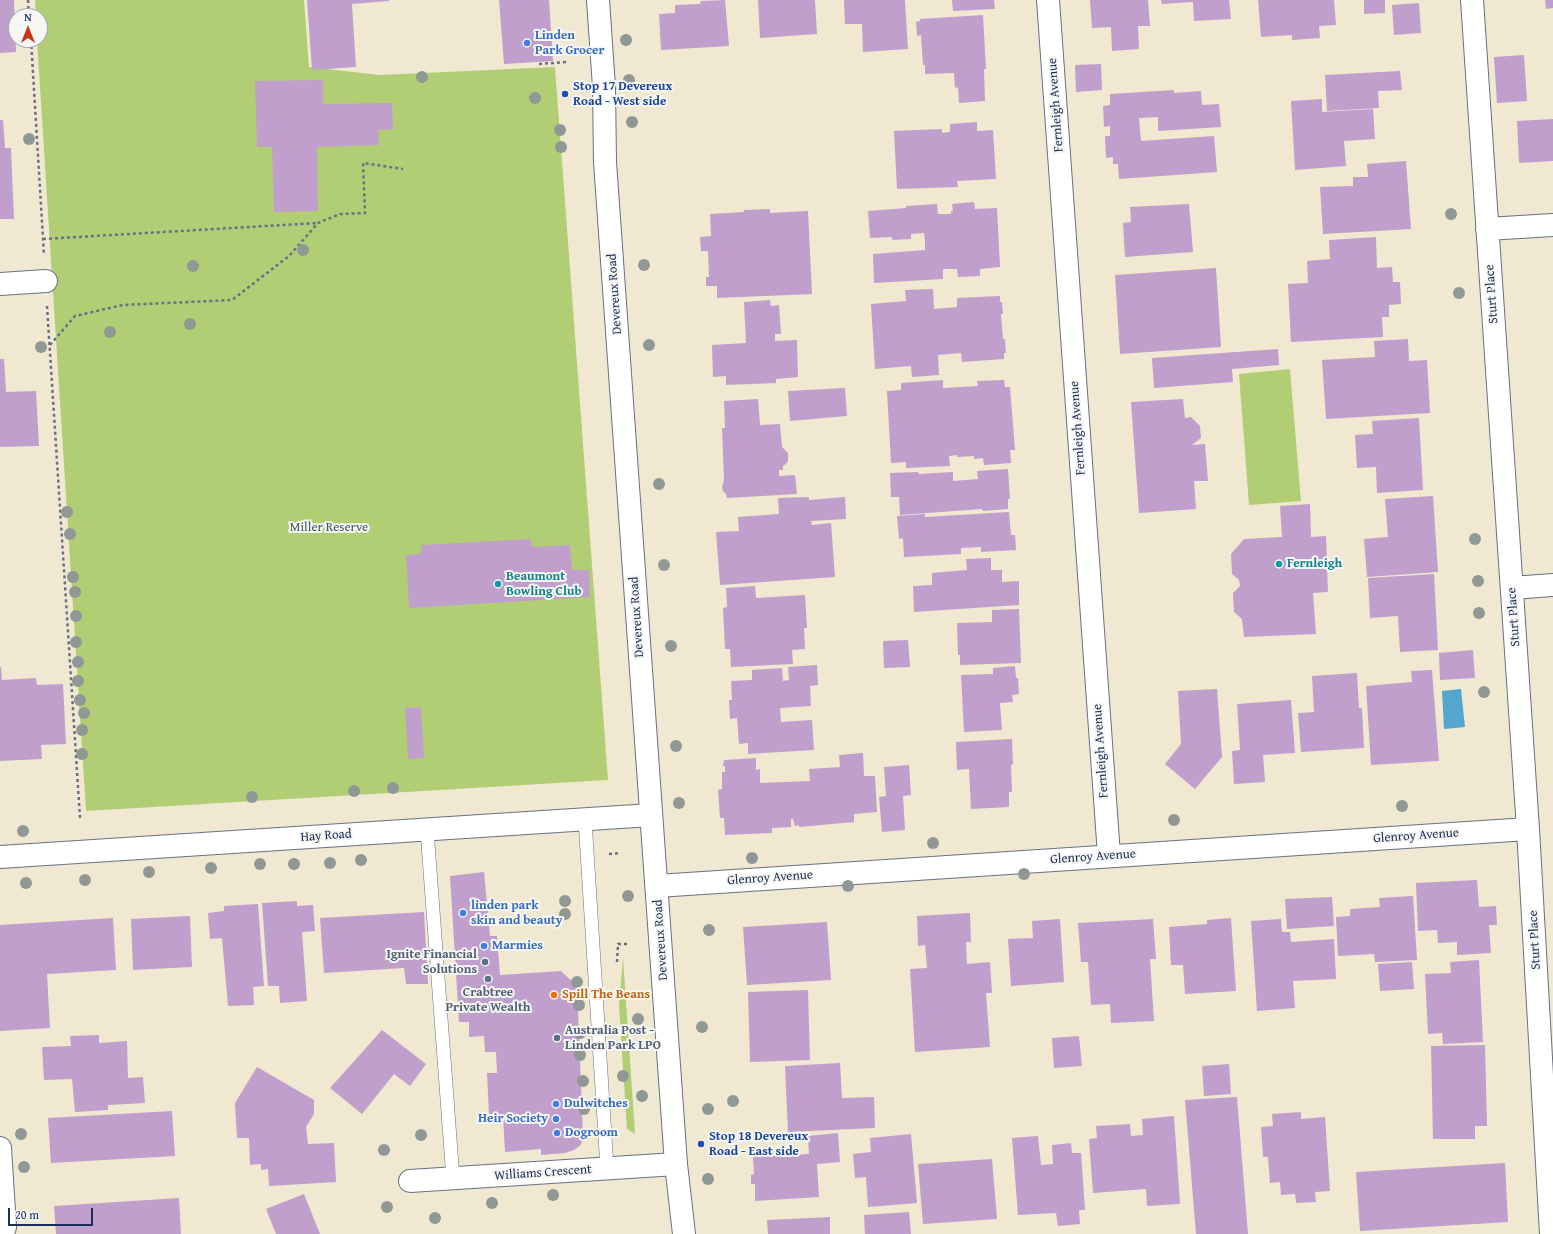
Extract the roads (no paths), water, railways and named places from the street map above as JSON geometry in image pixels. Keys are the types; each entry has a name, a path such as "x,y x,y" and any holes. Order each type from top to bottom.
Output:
{"street":[{"name":"Devereux Road","path":"598,0 604,87 605,162 651,815 658,886 676,1164 684,1234"},
{"name":"Fernleigh Avenue","path":"1048,0 1109,856"},
{"name":"Sturt Place","path":"1472,0 1528,829 1548,1083 1551,1234"},
{"path":"1488,229 1553,225"},
{"path":"0,284 46,282"},
{"path":"1512,588 1553,585"},
{"name":"Hay Road","path":"0,856 651,815"},
{"name":"Glenroy Avenue","path":"658,886 1528,829"},
{"path":"0,1148 5,1227 3,1234"},
{"name":"Williams Crescent","path":"410,1181 676,1164"}],"lane":[{"path":"585,820 607,1168"},
{"path":"427,830 453,1179"}],"water":[{"path":"1461,689 1465,727 1444,729 1442,691"}],"place":[{"name":"Linden Park Grocer","path":"527,43"},
{"name":"Stop 17 Devereux Road - West side","path":"565,94"},
{"name":"Fernleigh","path":"1279,564"},
{"name":"Beaumont Bowling Club","path":"498,584"},
{"name":"linden park skin and beauty","path":"463,913"},
{"name":"Marmies","path":"484,946"},
{"name":"Ignite Financial Solutions","path":"485,962"},
{"name":"Crabtree Private Wealth","path":"488,979"},
{"name":"Spill The Beans","path":"554,995"},
{"name":"Australia Post - Linden Park LPO","path":"557,1038"},
{"name":"Dulwitches","path":"556,1104"},
{"name":"Heir Society","path":"556,1119"},
{"name":"Dogroom","path":"557,1133"},
{"name":"Stop 18 Devereux Road - East side","path":"701,1144"}],"park label":[{"name":"Miller Reserve","path":"329,528"}]}
